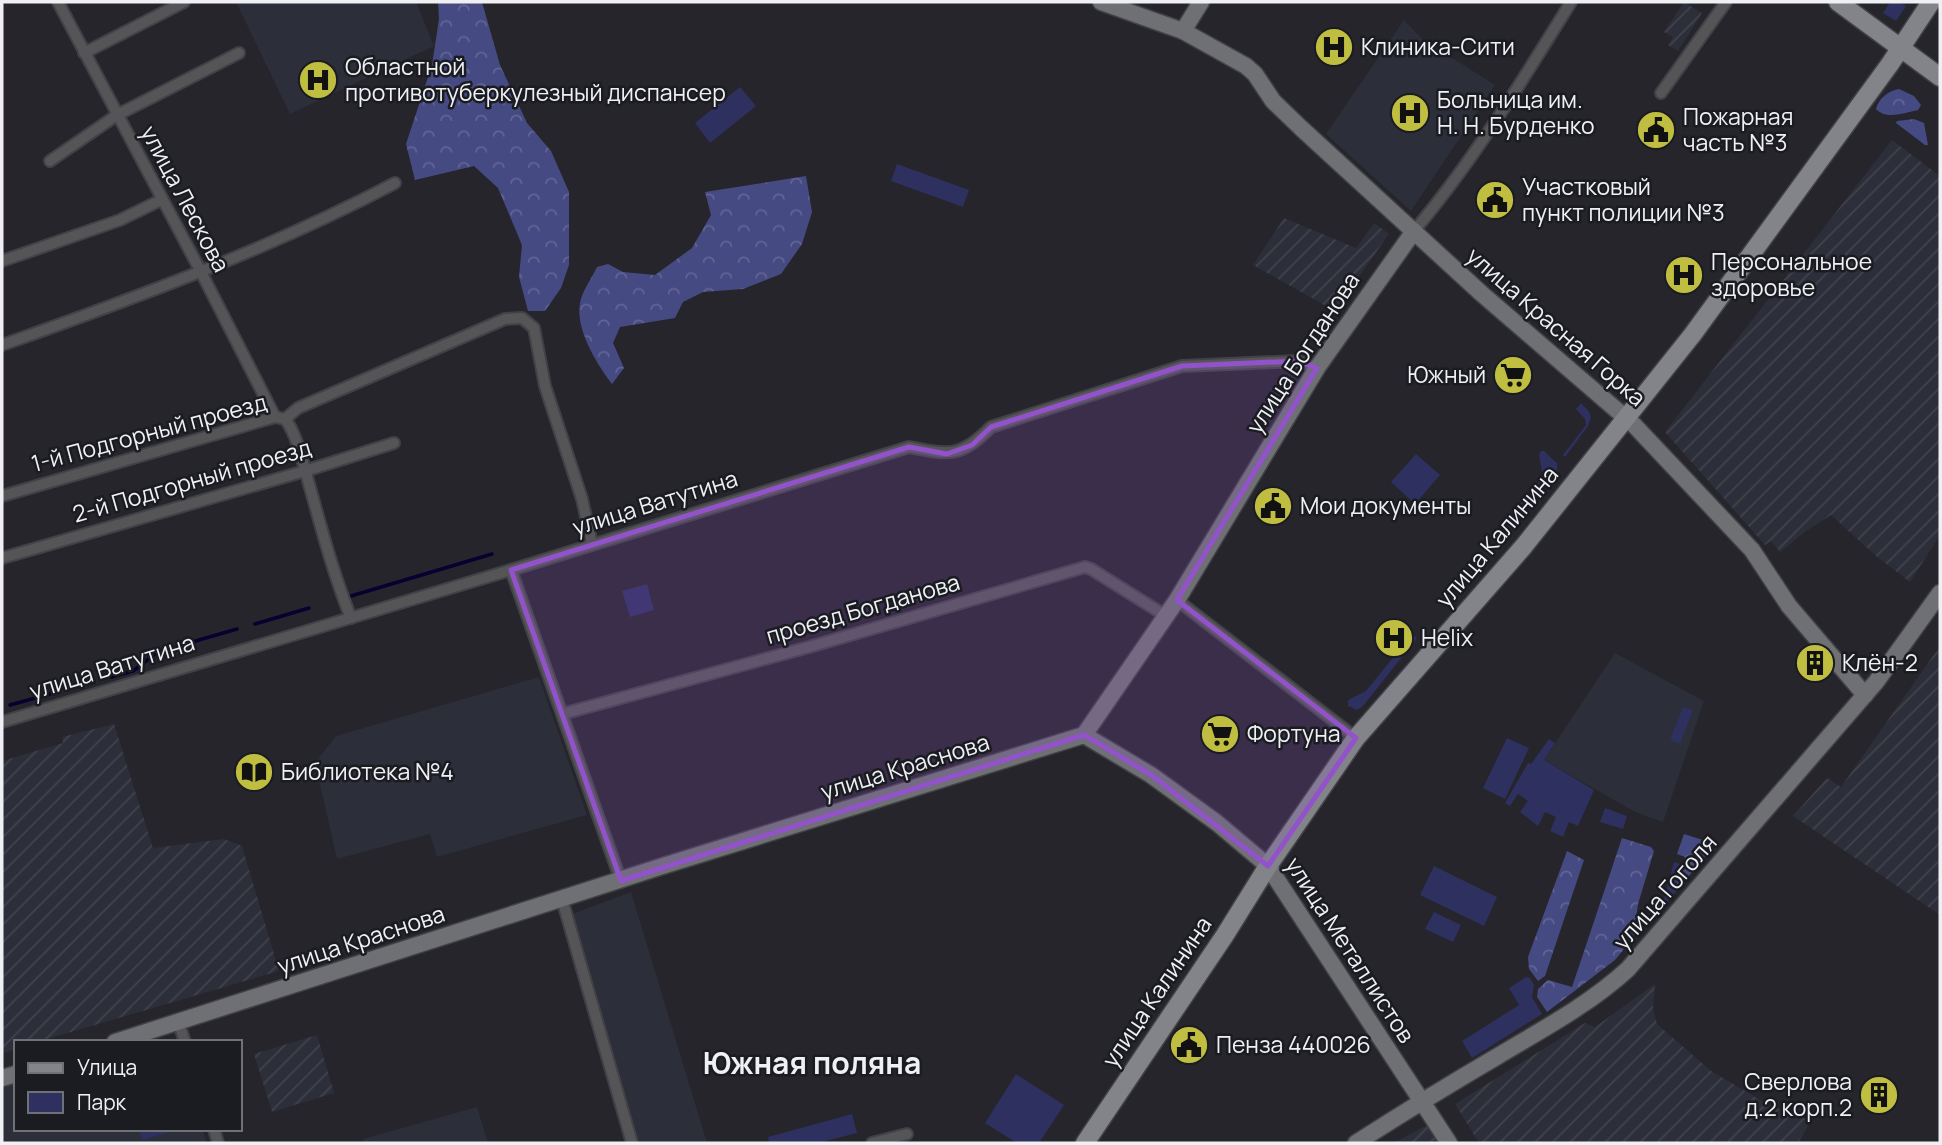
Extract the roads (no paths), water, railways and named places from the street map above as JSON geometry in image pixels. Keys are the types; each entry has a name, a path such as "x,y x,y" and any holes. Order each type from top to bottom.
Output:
{"main road":[{"path":"1838,2 1940,77"},
{"name":"улица Калинина","path":"1085,1143 1356,738 1483,594 1693,334 1901,48 1931,2"}],"street":[{"name":"улица Лескова","path":"58,2 161,200 280,418 290,427 336,581 351,618"},
{"path":"85,53 184,2"},
{"name":"улица Красная Горка","path":"1101,2 1183,31 1252,70 1273,101 1482,295 1626,418 1752,550 1789,606 1865,695"},
{"path":"1183,31 1201,2"},
{"name":"улица Богданова","path":"1084,735 1177,600 1317,368 1414,231 1451,187 1571,2"},
{"path":"1661,93 1726,2"},
{"path":"50,160 117,115 239,53"},
{"path":"2,345 200,270 334,215 395,183"},
{"path":"2,261 120,220 161,200"},
{"name":"1-й Подгорный проезд","path":"2,496 280,418 505,319 522,318 534,328 545,386 582,499 592,544"},
{"name":"улица Ватутина","path":"2,722 511,570 909,447 947,454 972,446 991,427 1182,366 1298,361 1317,368"},
{"name":"2-й Подгорный проезд","path":"2,558 394,443"},
{"name":"проезд Богданова","path":"562,713 809,647 1084,567 1166,616"},
{"path":"511,570 621,881"},
{"name":"улица Гоголя","path":"1356,1143 1562,1018 1628,969 1865,695 1900,652 1940,593"},
{"path":"1177,600 1356,738"},
{"name":"улица Металлистов","path":"1084,735 1151,775 1217,823 1268,866 1449,1143"},
{"name":"улица Краснова","path":"121,1040 791,825 1084,735"},
{"path":"562,899 632,1143"},
{"path":"178,1021 184,1040"},
{"path":"872,1143 907,1134"}],"waterway":[{"path":"351,596 492,554"},
{"path":"255,624 309,608"},
{"path":"192,642 237,629"},
{"path":"111,677 133,671 159,651 172,648"},
{"path":"67,689 94,682"},
{"path":"10,705 50,694"}],"place":[{"name":"Клиника-Сити","path":"1334,47"},
{"name":"Областной противотуберкулезный диспансер","path":"318,80"},
{"name":"Больница им. Н. Н. Бурденко","path":"1410,113"},
{"name":"Пожарная часть №3","path":"1656,130"},
{"name":"Участковый пункт полиции №3","path":"1495,200"},
{"name":"Персональное здоровье","path":"1684,275"},
{"name":"Южный","path":"1513,375"},
{"name":"Мои документы","path":"1273,506"},
{"name":"Helix","path":"1394,638"},
{"name":"Клён-2","path":"1815,663"},
{"name":"Фортуна","path":"1220,734"},
{"name":"Библиотека №4","path":"254,772"},
{"name":"Пенза 440026","path":"1189,1045"},
{"name":"Сверлова д.2 корп.2","path":"1879,1095"}],"district":[{"name":"Южная поляна","path":"812,1064"}]}
